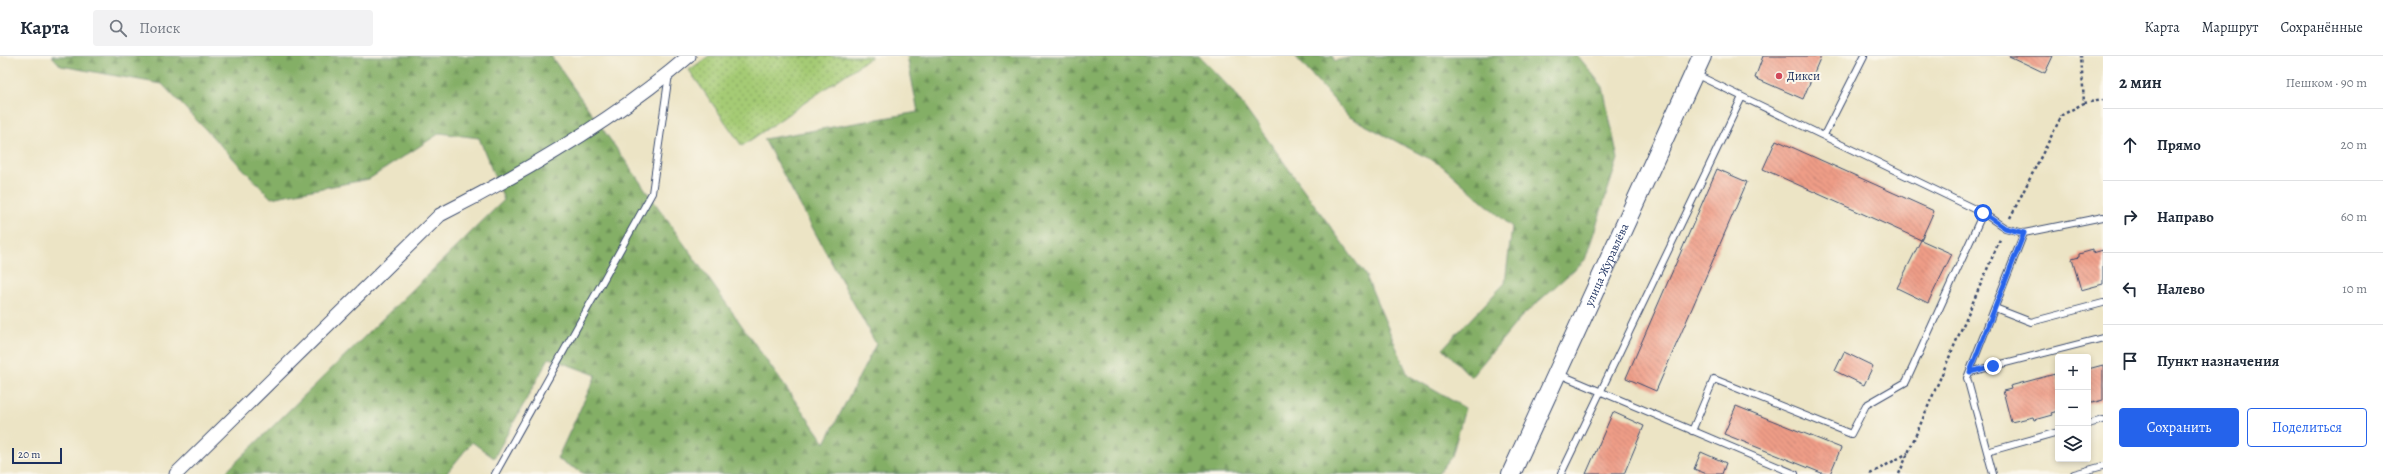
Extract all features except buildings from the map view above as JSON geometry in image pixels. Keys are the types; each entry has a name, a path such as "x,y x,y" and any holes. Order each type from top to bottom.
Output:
{"street":[{"path":"176,474 440,216 492,189 583,133 669,74 689,56"},
{"name":"улица Журавлёва","path":"1511,474 1702,56"}],"lane":[{"path":"1824,135 1864,56"},
{"path":"495,474 652,193 669,74"},
{"path":"1694,74 1824,135 1983,213 2005,228 2024,233 2103,217"},
{"path":"1561,474 1742,97"},
{"path":"1692,431 1714,379 1851,434 1866,405 1906,382 1983,213"},
{"path":"1993,474 1968,382 1970,372 2024,233"},
{"path":"1995,308 2031,322 2103,303"},
{"path":"1970,372 2103,338"},
{"path":"1558,373 1796,474"},
{"path":"2091,423 2103,420"},
{"path":"1987,452 2055,433"},
{"path":"2074,474 2103,466"}],"path":[{"path":"2081,56 2084,103"},
{"path":"1899,474 2005,228 2062,115 2084,103 2103,100"},
{"path":"1870,474 1908,453"}],"green space":[{"path":"52,56 551,56 825,443 876,344 764,139 918,112 907,56 1199,56 1231,89 1366,276 1408,375 1465,408 1452,456 1438,474 585,474 557,459 596,375 549,358 494,458 472,442 446,474 224,474 504,200 479,138 440,133 369,179 271,198 162,84 61,66"},
{"path":"709,56 871,57 742,146 689,70"},
{"path":"1295,56 1332,56 1335,61 1354,56 1578,56 1603,87 1618,159 1585,260 1521,317 1471,377 1443,348 1505,283 1512,227 1441,165 1348,116"}],"place":[{"name":"Дикси","path":"1779,76"}],"route":[{"path":"1983,213 2005,228 2024,233 1970,372 1993,366"}]}
